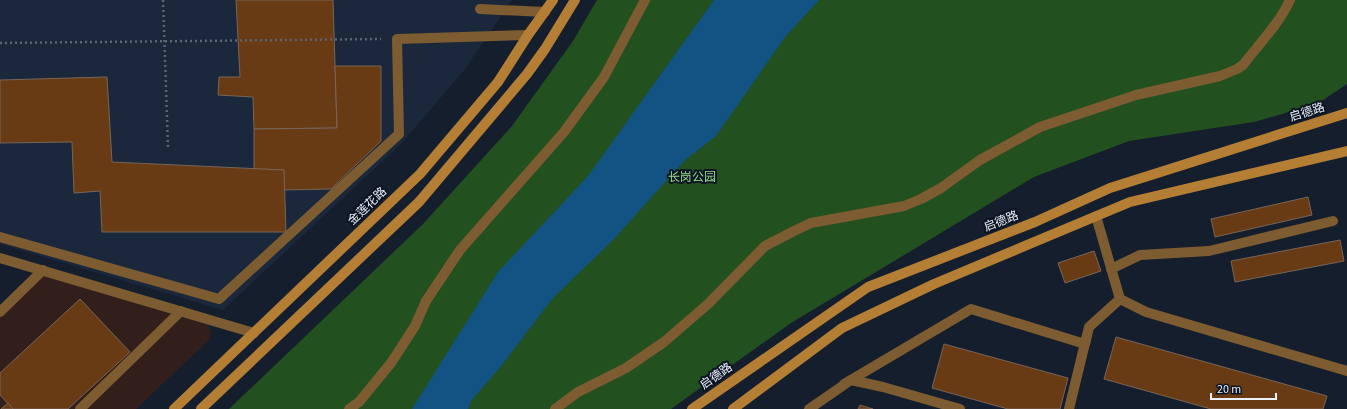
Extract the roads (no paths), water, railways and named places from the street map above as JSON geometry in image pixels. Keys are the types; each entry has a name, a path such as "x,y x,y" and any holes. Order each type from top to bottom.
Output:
{"main road":[{"name":"金莲花路","path":"174,409 420,174 498,82 553,0"},
{"path":"201,409 419,202 527,74 545,49 576,0"},
{"name":"启德路","path":"692,409 868,287 1035,222 1110,188 1347,113"},
{"path":"734,409 842,328 934,284 1130,202 1347,151"}],"lane":[{"path":"349,409 359,402 391,363 414,326 426,301 460,250 564,132 604,77 645,0"},
{"path":"555,409 578,392 626,368 664,342 708,304 765,246 811,223 904,206 921,199 941,188 980,160 1040,127 1136,95 1214,78 1232,71 1243,65 1276,22 1290,0"},
{"path":"480,9 545,12"},
{"path":"0,237 218,299 399,134 397,39 528,36"},
{"path":"1096,216 1120,299 1146,312 1347,372"},
{"path":"1112,269 1140,255 1209,251 1333,221"},
{"path":"0,258 254,333"},
{"path":"0,312 43,270"},
{"path":"1070,409 1089,327 1120,299"},
{"path":"809,409 851,380 971,310 1085,344"},
{"path":"80,409 182,311"},
{"path":"851,380 883,387 960,409"}],"water":[{"path":"714,0 819,0 785,37 716,136 685,160 613,240 552,299 502,365 471,401 468,409 412,409 498,272 588,176"}],"park label":[{"name":"长岗公园","path":"692,177"}]}
